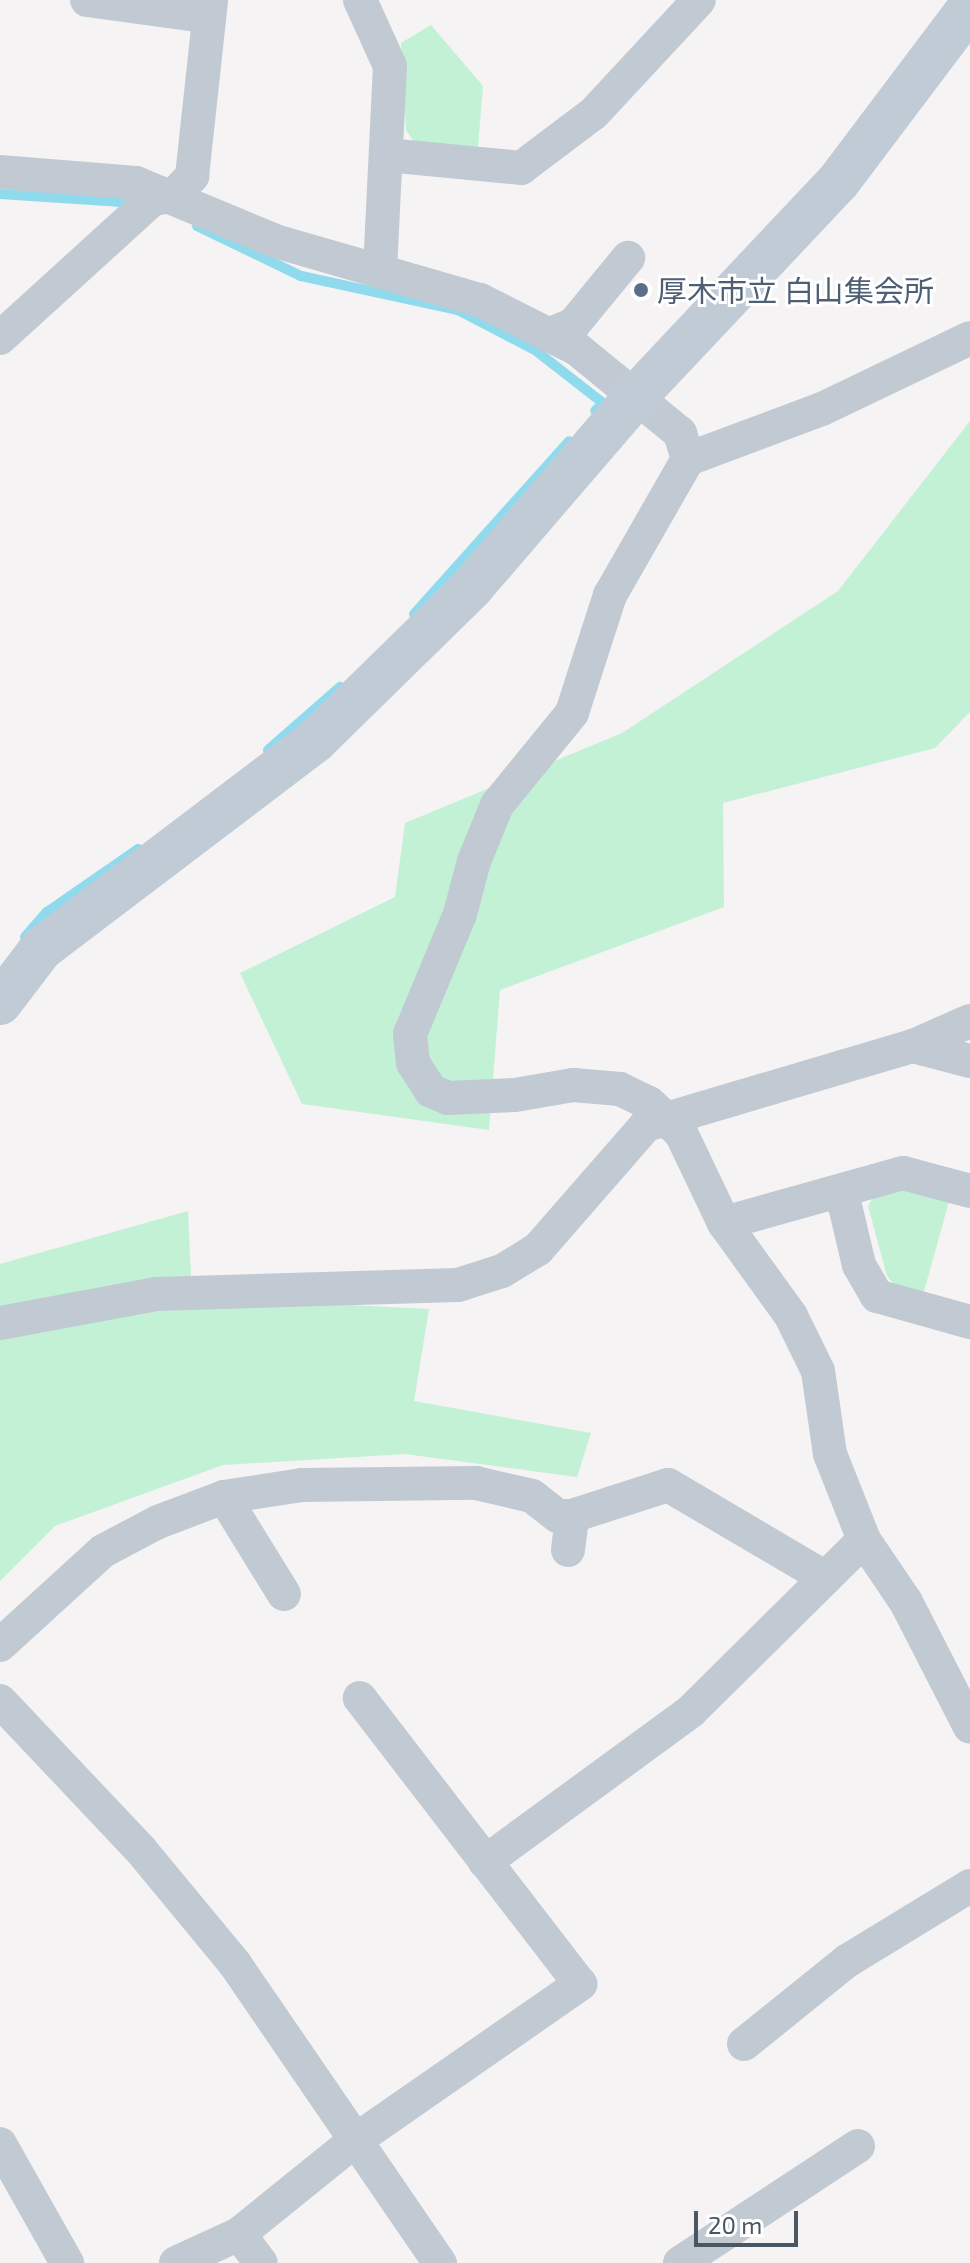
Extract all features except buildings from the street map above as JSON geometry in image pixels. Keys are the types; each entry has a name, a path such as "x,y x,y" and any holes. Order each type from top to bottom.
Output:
{"street":[{"path":"0,338 156,202 192,176 208,8 87,0"},
{"path":"360,0 390,66 380,272"},
{"path":"387,155 521,168 594,113 699,0"},
{"path":"5,982 41,949 316,740 472,587 638,394 838,182 970,7"},
{"path":"0,172 136,183 156,202 275,241 480,300 577,349 638,394 680,433 688,459"},
{"path":"548,335 573,325 628,258"},
{"path":"970,338 822,409 688,459 610,595 572,713 497,805 410,1034 413,1063 431,1091 448,1098 515,1095 573,1085 620,1089 649,1103 661,1119 681,1133 724,1223 791,1316 818,1371 830,1454 864,1540 906,1602 970,1727"},
{"path":"0,1323 156,1294 458,1285 502,1271 538,1249 646,1125 913,1046 970,1021"},
{"path":"913,1046 970,1061"},
{"path":"724,1223 842,1193 903,1173 970,1191"},
{"path":"842,1193 859,1265 877,1296 970,1322"},
{"path":"0,1645 103,1551 158,1522 224,1497 302,1485 476,1483 532,1496 558,1516 572,1516 668,1485 824,1577"},
{"path":"224,1497 284,1594"},
{"path":"568,1550 572,1516"},
{"path":"485,1862 691,1711 864,1540"},
{"path":"0,1701 140,1849 235,1964 353,2142 440,2263"},
{"path":"176,2263 239,2234 353,2142 580,1984 485,1862 363,1716"},
{"path":"764,2040 970,1886"},
{"path":"0,2144 67,2263"},
{"path":"680,2263 798,2202 858,2146"},
{"path":"239,2234 261,2263"}],"green space":[{"path":"431,25 483,86 478,147 414,142 406,130 401,43"},
{"path":"970,421 970,712 935,748 723,803 724,907 500,990 489,1130 302,1104 240,973 395,897 405,823 622,733 838,591"},
{"path":"904,1186 950,1198 923,1295 898,1289 887,1276 868,1206 875,1194"},
{"path":"188,1211 192,1297 429,1309 414,1401 591,1433 577,1477 405,1454 223,1465 55,1526 0,1581 0,1264"}],"waterway":[{"path":"0,194 137,203"},
{"path":"197,226 301,276 458,310 535,350 603,403 595,411"},
{"path":"414,614 569,441"},
{"path":"268,750 340,687"},
{"path":"25,937 47,912 138,849"}],"place":[{"name":"厚木市立 白山集会所","path":"641,290"}]}
